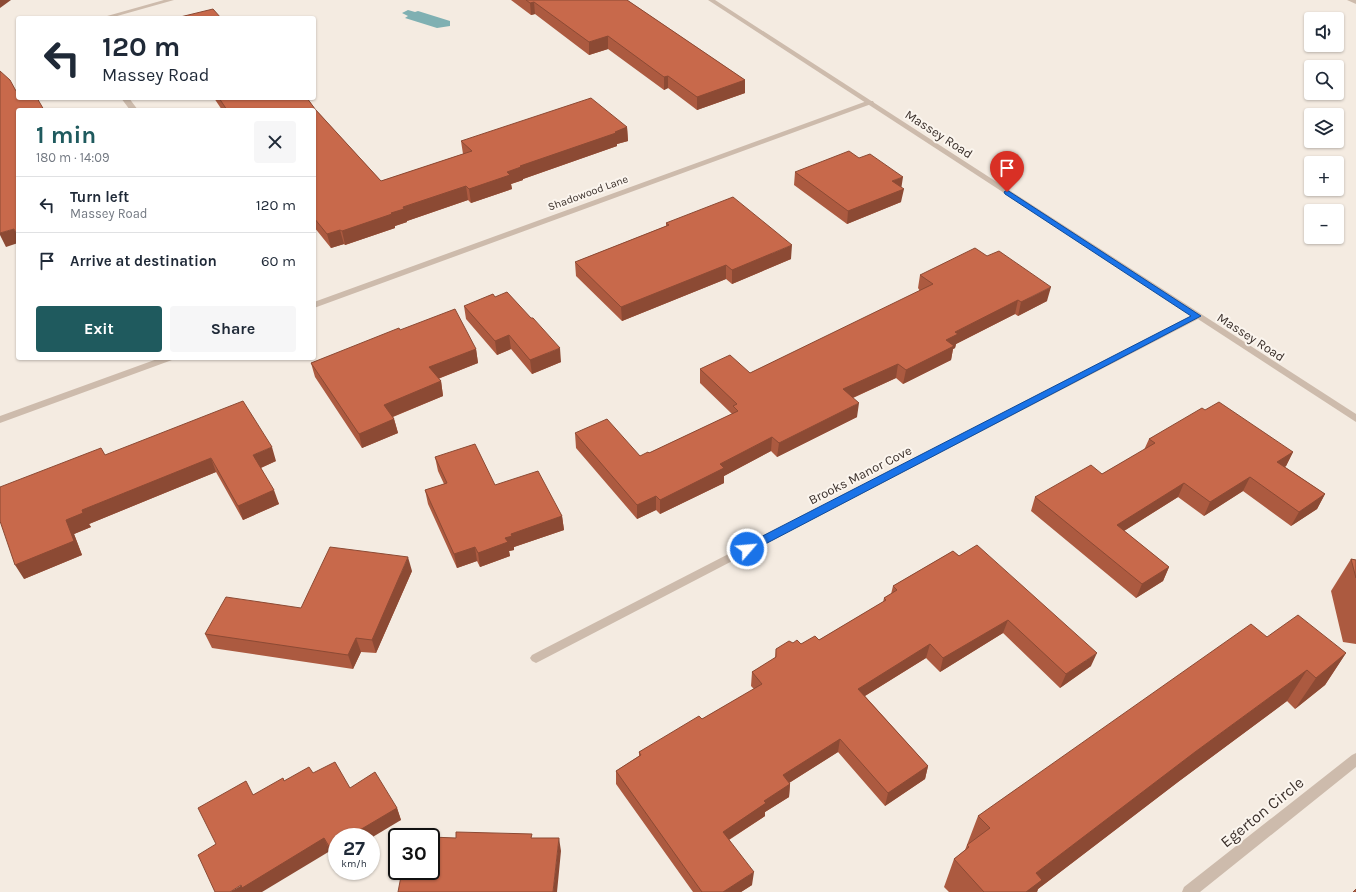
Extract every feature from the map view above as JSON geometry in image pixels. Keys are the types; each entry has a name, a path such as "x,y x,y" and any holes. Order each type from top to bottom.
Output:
{"street":[{"path":"111,16 171,0"},
{"name":"Massey Road","path":"711,0 1356,419"},
{"path":"1350,0 1356,2"},
{"name":"Shadowood Lane","path":"316,304 870,103"},
{"name":"Brooks Manor Cove","path":"536,658 1197,316"},
{"path":"0,420 164,360"},
{"name":"Egerton Circle","path":"1189,892 1356,759"}],"water":[{"path":"408,10 415,12 418,11 450,21 450,26 437,28 405,18 408,16 402,13"}],"building":[{"path":"526,0 627,0 745,80 697,97 668,76 664,77 608,36 589,42 534,2 530,3"},
{"path":"213,9 219,16 184,16"},
{"path":"0,71 10,80 16,91 16,100 38,100 43,108 16,108 16,233 14,229 0,233"},
{"path":"591,98 627,127 615,132 616,133 520,166 521,167 507,172 510,175 469,189 466,186 403,207 404,209 391,213 392,214 342,231 340,230 327,234 316,220 316,110 381,181 472,151 461,141"},
{"path":"220,100 308,100 314,108 226,108"},
{"path":"849,151 859,158 870,154 903,177 892,181 904,189 848,211 795,172"},
{"path":"733,197 792,245 732,270 726,265 621,307 575,262 669,225 666,223"},
{"path":"975,248 987,256 999,251 1051,287 1021,302 1018,300 955,332 958,334 946,340 954,346 906,370 898,364 843,389 859,403 779,443 772,437 720,464 724,468 660,500 656,496 637,505 575,433 607,419 640,456 648,452 649,453 738,411 733,406 737,404 700,369 730,355 750,373 933,284 920,275"},
{"path":"507,292 560,348 530,360 509,335 495,341 464,306 493,294 495,297"},
{"path":"455,309 476,349 429,367 441,381 384,405 394,419 359,434 311,363 399,328 400,330"},
{"path":"243,401 272,447 253,455 274,490 238,506 211,458 82,510 83,513 66,520 74,541 15,565 0,521 0,487 101,448 105,455"},
{"path":"1219,402 1293,452 1277,462 1325,494 1299,512 1250,477 1210,502 1184,483 1117,525 1169,567 1142,584 1035,497 1091,465 1102,474 1155,443 1149,439 1202,408 1205,410"},
{"path":"475,444 495,485 538,471 562,516 511,534 512,536 505,538 508,542 478,553 475,547 454,554 425,490 447,483 435,457"},
{"path":"977,545 1097,653 1066,674 1008,620 943,658 930,644 858,689 928,766 888,793 840,739 783,775 790,784 764,801 766,803 723,832 754,872 723,892 702,892 616,771 641,755 639,752 699,716 702,719 762,684 752,672 776,657 776,649 789,641 793,643 797,640 801,644 815,636 819,640 886,600 884,598 897,590 893,586 953,551 959,556"},
{"path":"330,547 408,557 372,640 356,638 348,655 205,634 226,597 301,608"},
{"path":"1351,559 1356,560 1356,578"},
{"path":"1298,615 1346,653 1316,678 1307,670 1195,752 1036,873 1042,880 1026,892 984,892 954,859 969,847 967,845 990,828 978,816 1251,624 1267,637"},
{"path":"335,762 350,788 375,772 397,808 363,828 328,828 328,845 324,838 242,888 241,885 230,892 215,892 198,855 216,844 198,808 246,781 253,795 283,778 284,781 309,767 313,773"},
{"path":"456,832 532,834 531,838 559,838 553,892 398,892 400,880 440,880 440,837 456,838"}],"route":[{"path":"747,549 1197,316 1007,192"}]}
